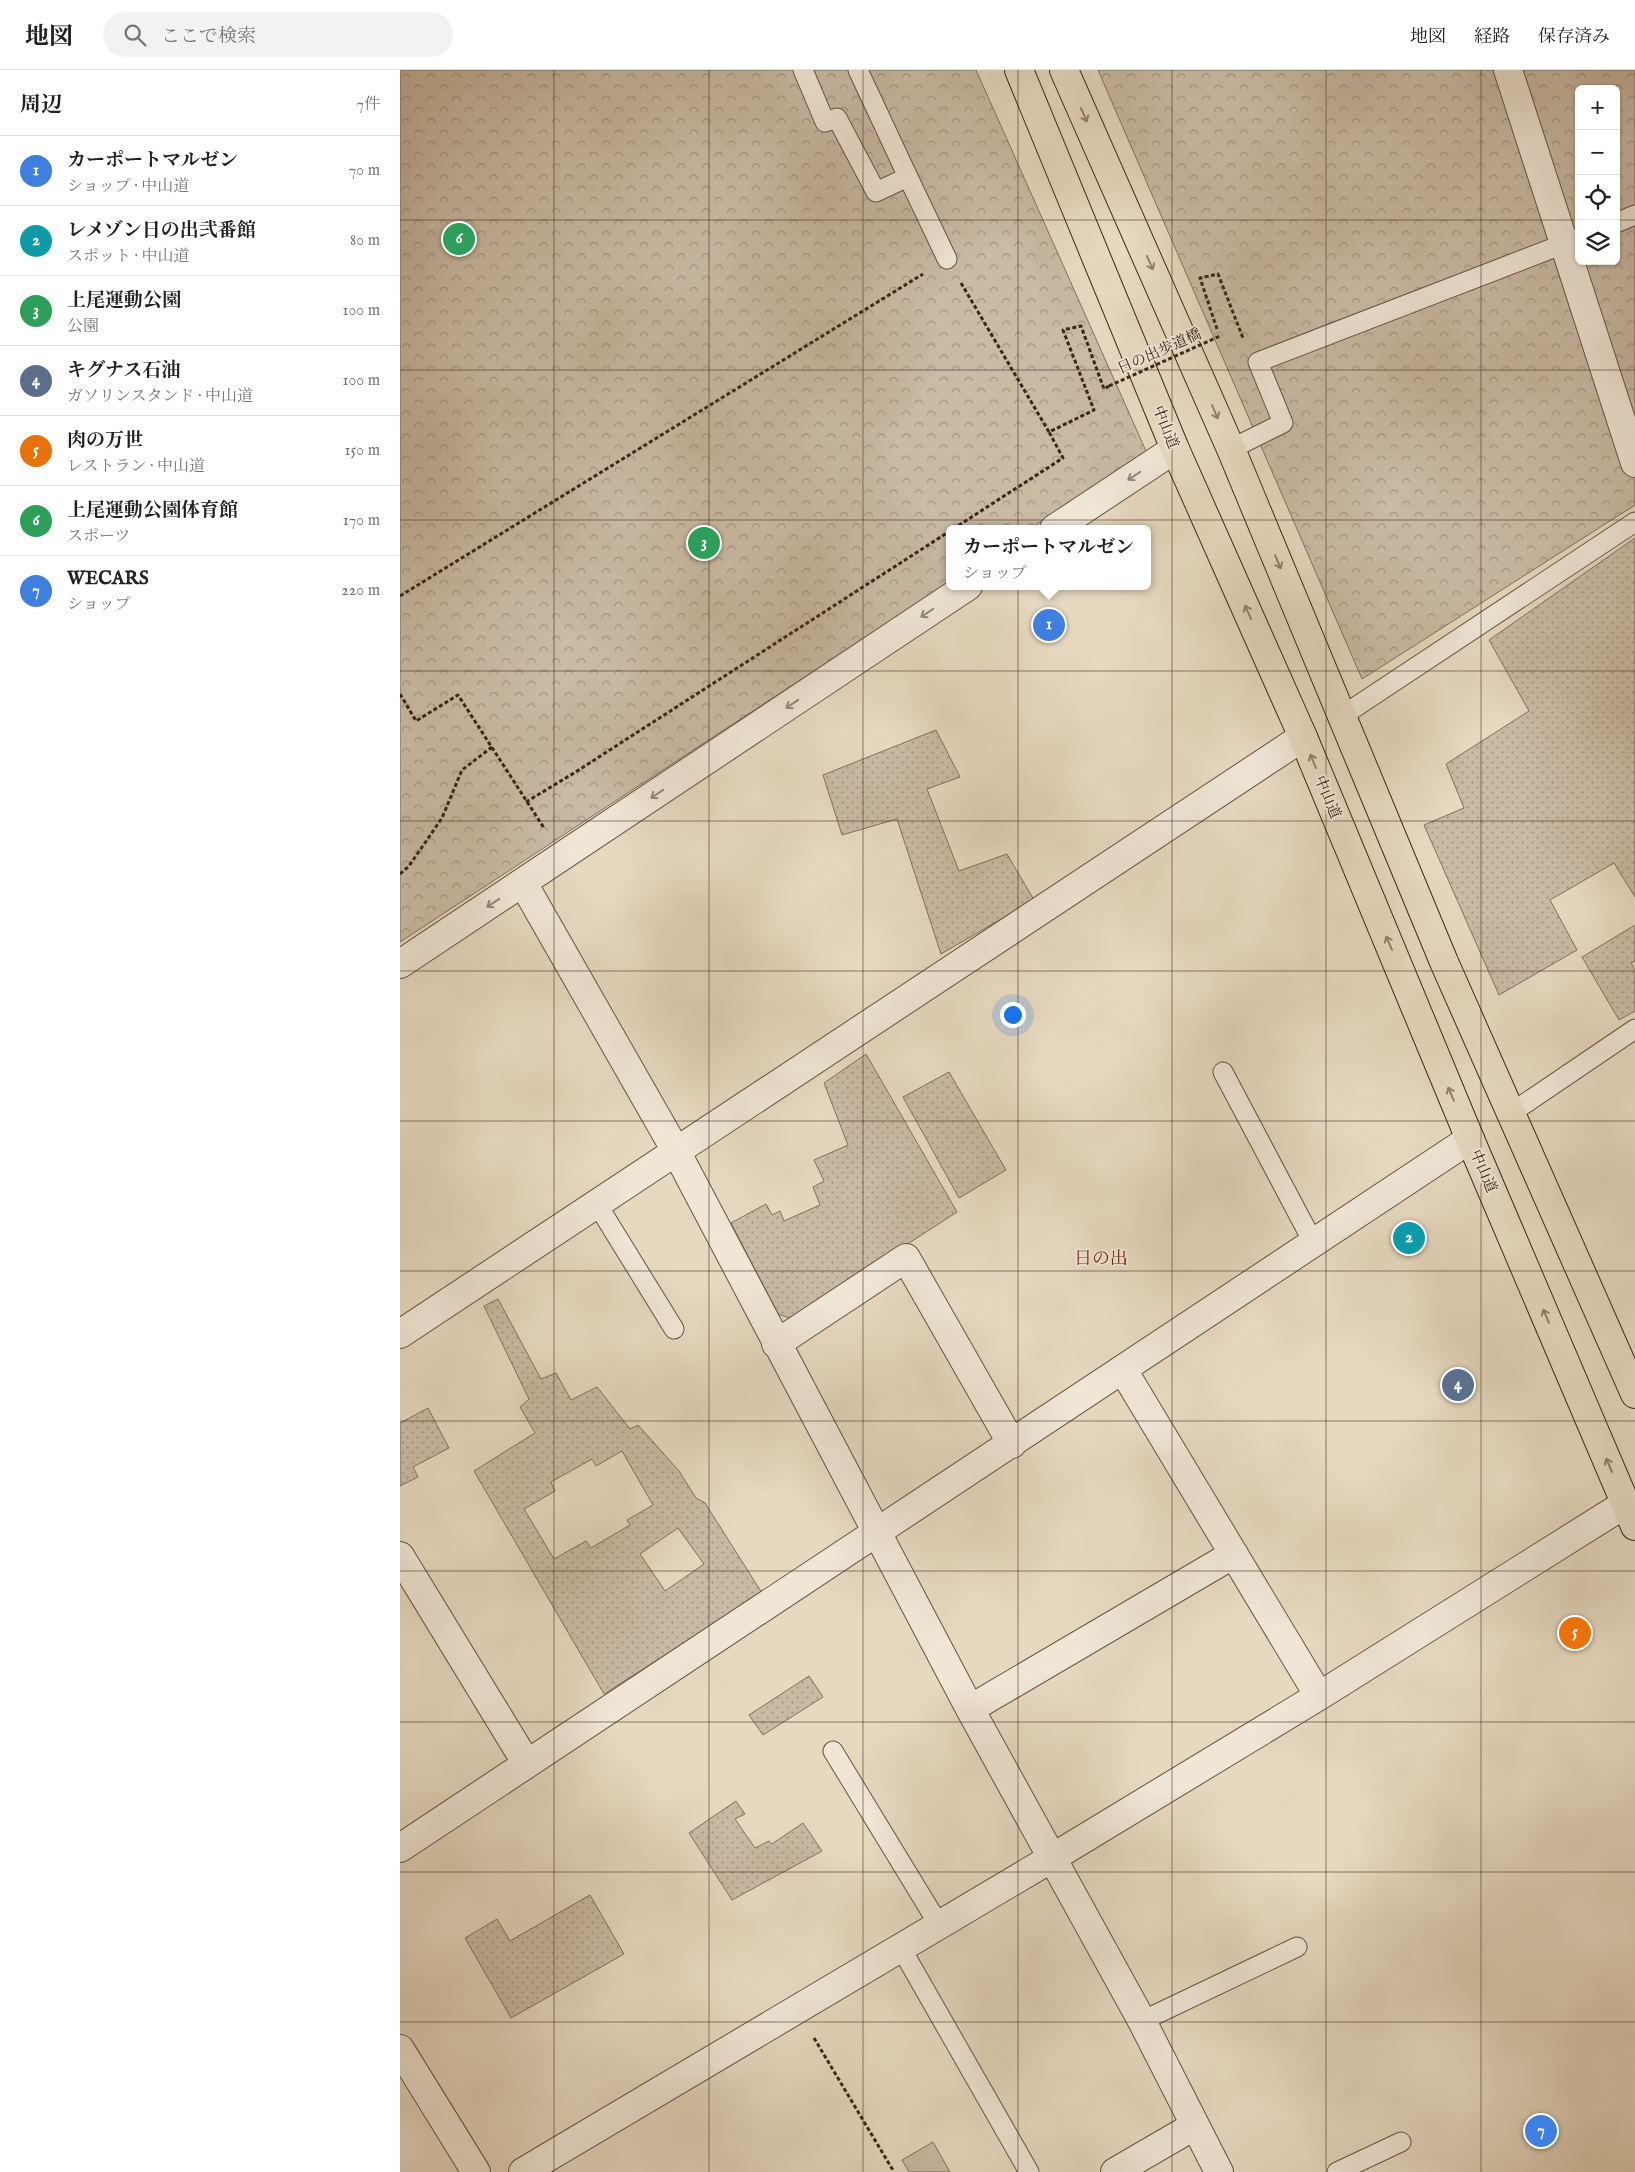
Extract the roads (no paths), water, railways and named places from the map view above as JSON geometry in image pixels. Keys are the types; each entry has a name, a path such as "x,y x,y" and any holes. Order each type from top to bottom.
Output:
{"highway":[{"name":"中山道","path":"1019,70 1174,449 1303,736 1470,1138 1630,1515"},
{"path":"1064,70 1231,449 1444,962 1635,1394"}],"street":[{"path":"1508,70 1572,241 1635,462"},
{"path":"1060,525 1174,449"},
{"path":"400,964 563,858 962,590"},
{"path":"400,1334 1303,736"},
{"path":"523,883 676,1152 970,1709 1142,2021 1219,2172"},
{"path":"400,1848 877,1534 1470,1138"},
{"path":"776,1344 906,1258 1012,1444"},
{"path":"1123,1370 1319,1696"},
{"path":"524,2172 1052,1858 1319,1696 1630,1515"},
{"path":"970,1709 1234,1554"},
{"path":"400,1556 527,1764"},
{"path":"400,2049 476,2172"},
{"path":"1116,2172 1194,2126"}],"lane":[{"path":"803,70 825,122 837,118 876,192 908,177"},
{"path":"858,70 947,259"},
{"path":"1620,221 1635,215"},
{"path":"1231,449 1284,423 1258,362 1572,241"},
{"path":"1342,716 1635,522"},
{"path":"1511,1113 1635,1029"},
{"path":"1222,1072 1313,1242"},
{"path":"597,1204 674,1329"},
{"path":"833,1751 939,1925"},
{"path":"1142,2021 1297,1947"},
{"path":"901,1948 1029,2172"},
{"path":"1337,2172 1401,2142"}],"place":[{"name":"上尾運動公園体育館","path":"459,239"},
{"name":"上尾運動公園","path":"704,543"},
{"name":"カーポートマルゼン","path":"1049,625"},
{"name":"レメゾン日の出弐番館","path":"1409,1238"},
{"name":"キグナス石油","path":"1458,1385"},
{"name":"肉の万世","path":"1575,1633"},
{"name":"WECARS","path":"1541,2131"}],"district":[{"name":"日の出","path":"1101,1258"}]}
